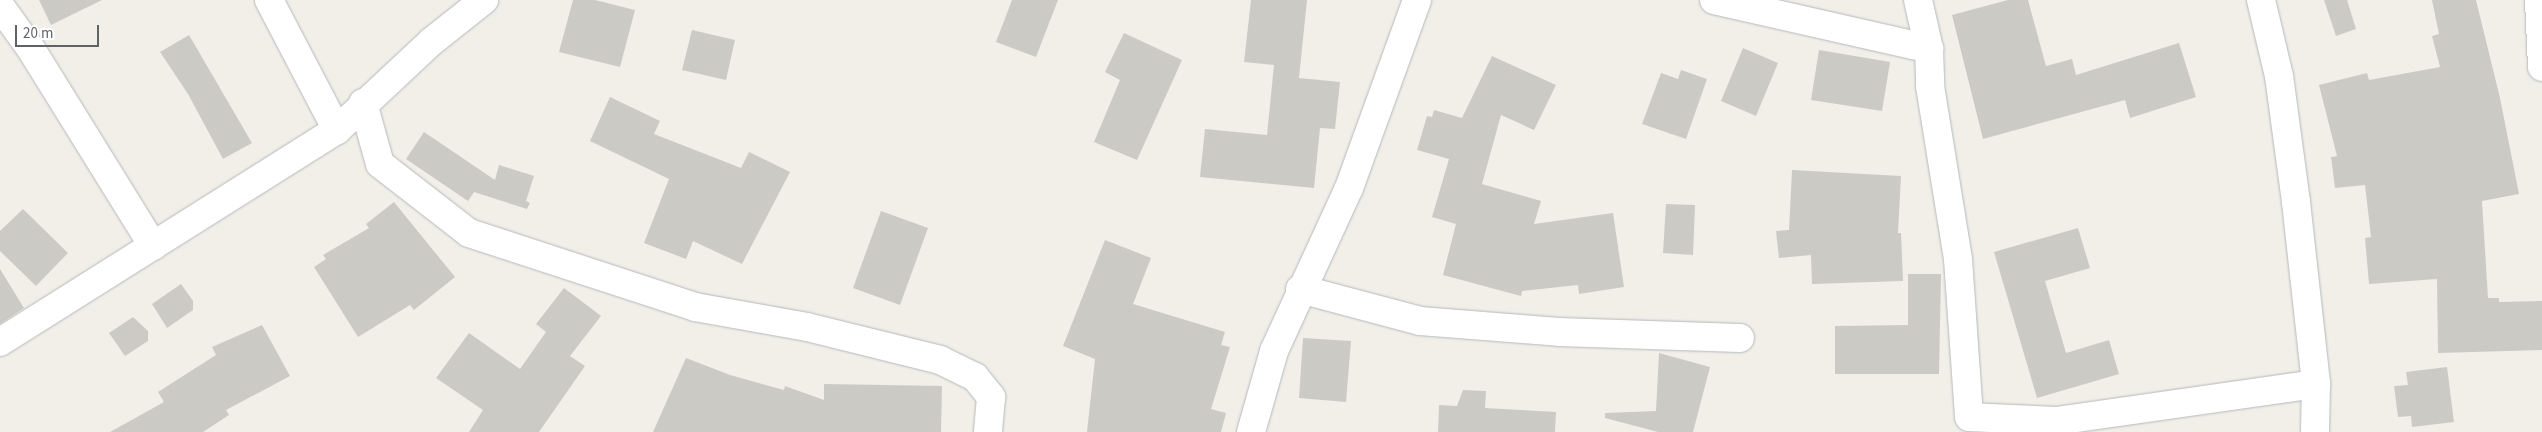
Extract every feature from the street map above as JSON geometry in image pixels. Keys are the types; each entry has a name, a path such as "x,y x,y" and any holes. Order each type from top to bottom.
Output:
{"street":[{"path":"269,0 337,130"},
{"path":"0,342 337,130 363,103 431,42 484,0"},
{"path":"1251,432 1274,350 1300,289 1349,188 1417,0"},
{"path":"1714,0 1929,49"},
{"path":"1918,0 1929,49 1930,86 1958,259 1968,424 2056,421 2316,384"},
{"path":"2261,0 2280,86 2316,384 2315,432"},
{"path":"2539,0 2542,67"},
{"path":"0,6 31,49 153,246"},
{"path":"363,103 380,164 469,233 695,307 807,327 940,360 975,377 991,398 988,432"},
{"path":"1300,289 1420,321 1559,332 1740,338"}],"building":[{"path":"39,0 102,0 51,25"},
{"path":"573,0 595,0 635,10 620,67 559,52"},
{"path":"1012,0 1058,0 1036,57 996,42"},
{"path":"1251,0 1307,0 1299,78 1340,82 1335,129 1320,128 1314,188 1200,177 1205,129 1267,135 1274,65 1244,62"},
{"path":"2008,0 2028,0 2046,66 2072,59 2076,75 2179,43 2196,97 2130,118 2125,100 1983,139 1952,15"},
{"path":"2324,0 2347,0 2356,29 2336,36"},
{"path":"2432,0 2476,0 2500,98 2519,194 2482,201 2488,298 2499,298 2499,302 2542,301 2542,350 2438,353 2437,279 2369,284 2365,238 2371,237 2365,185 2335,188 2331,157 2337,156 2319,85 2367,73 2369,80 2440,67 2432,36 2439,34"},
{"path":"692,30 735,40 726,80 682,70"},
{"path":"1124,33 1182,60 1137,160 1094,142 1120,80 1105,72"},
{"path":"189,35 252,143 223,159 188,94 160,52"},
{"path":"1743,48 1778,63 1756,116 1721,101"},
{"path":"1819,50 1890,62 1882,111 1811,100"},
{"path":"1492,56 1556,85 1534,130 1501,115 1482,184 1541,201 1534,224 1613,213 1624,287 1579,294 1578,285 1522,291 1521,296 1443,275 1456,224 1432,217 1449,159 1417,150 1427,116 1432,117 1434,110 1462,118"},
{"path":"1681,70 1707,79 1686,139 1642,124 1661,73 1678,79"},
{"path":"610,97 660,121 654,134 741,168 749,152 790,172 742,264 693,241 686,259 644,243 669,179 590,141"},
{"path":"424,132 495,180 499,165 534,176 526,201 530,203 527,209 474,192 468,201 406,159"},
{"path":"1792,170 1901,176 1898,233 1901,233 1903,281 1812,284 1811,255 1779,258 1776,231 1789,230"},
{"path":"394,202 455,277 414,310 410,305 358,337 314,267 326,259 323,255 369,228 366,224"},
{"path":"1666,204 1695,205 1693,255 1663,253"},
{"path":"23,209 68,253 36,286 0,251 0,231"},
{"path":"881,211 928,228 900,305 853,288"},
{"path":"2078,228 2090,268 2045,281 2066,353 2109,340 2119,374 2037,398 1994,252"},
{"path":"1105,240 1151,258 1133,304 1225,332 1221,345 1230,347 1211,409 1226,413 1221,432 1087,432 1095,359 1063,346"},
{"path":"0,269 24,308 0,324"},
{"path":"1908,274 1941,274 1939,374 1835,374 1835,326 1908,325"},
{"path":"181,284 193,301 193,310 167,328 152,304"},
{"path":"564,288 601,316 570,356 585,366 539,432 469,432 483,410 436,378 469,333 520,369 546,332 536,324"},
{"path":"133,317 148,331 148,341 125,356 109,333"},
{"path":"262,325 290,376 226,410 229,415 203,432 110,432 164,402 158,392 216,355 212,347"},
{"path":"1303,338 1351,341 1346,402 1299,398"},
{"path":"1659,353 1710,367 1693,432 1658,432 1605,418 1605,413 1656,411"},
{"path":"686,358 730,375 784,390 785,386 824,400 824,384 942,386 941,432 653,432"},
{"path":"2447,367 2454,422 2412,427 2411,416 2398,417 2394,386 2408,385 2406,372"},
{"path":"1463,390 1486,391 1485,408 1556,412 1555,432 1438,432 1439,405 1457,406"}]}
